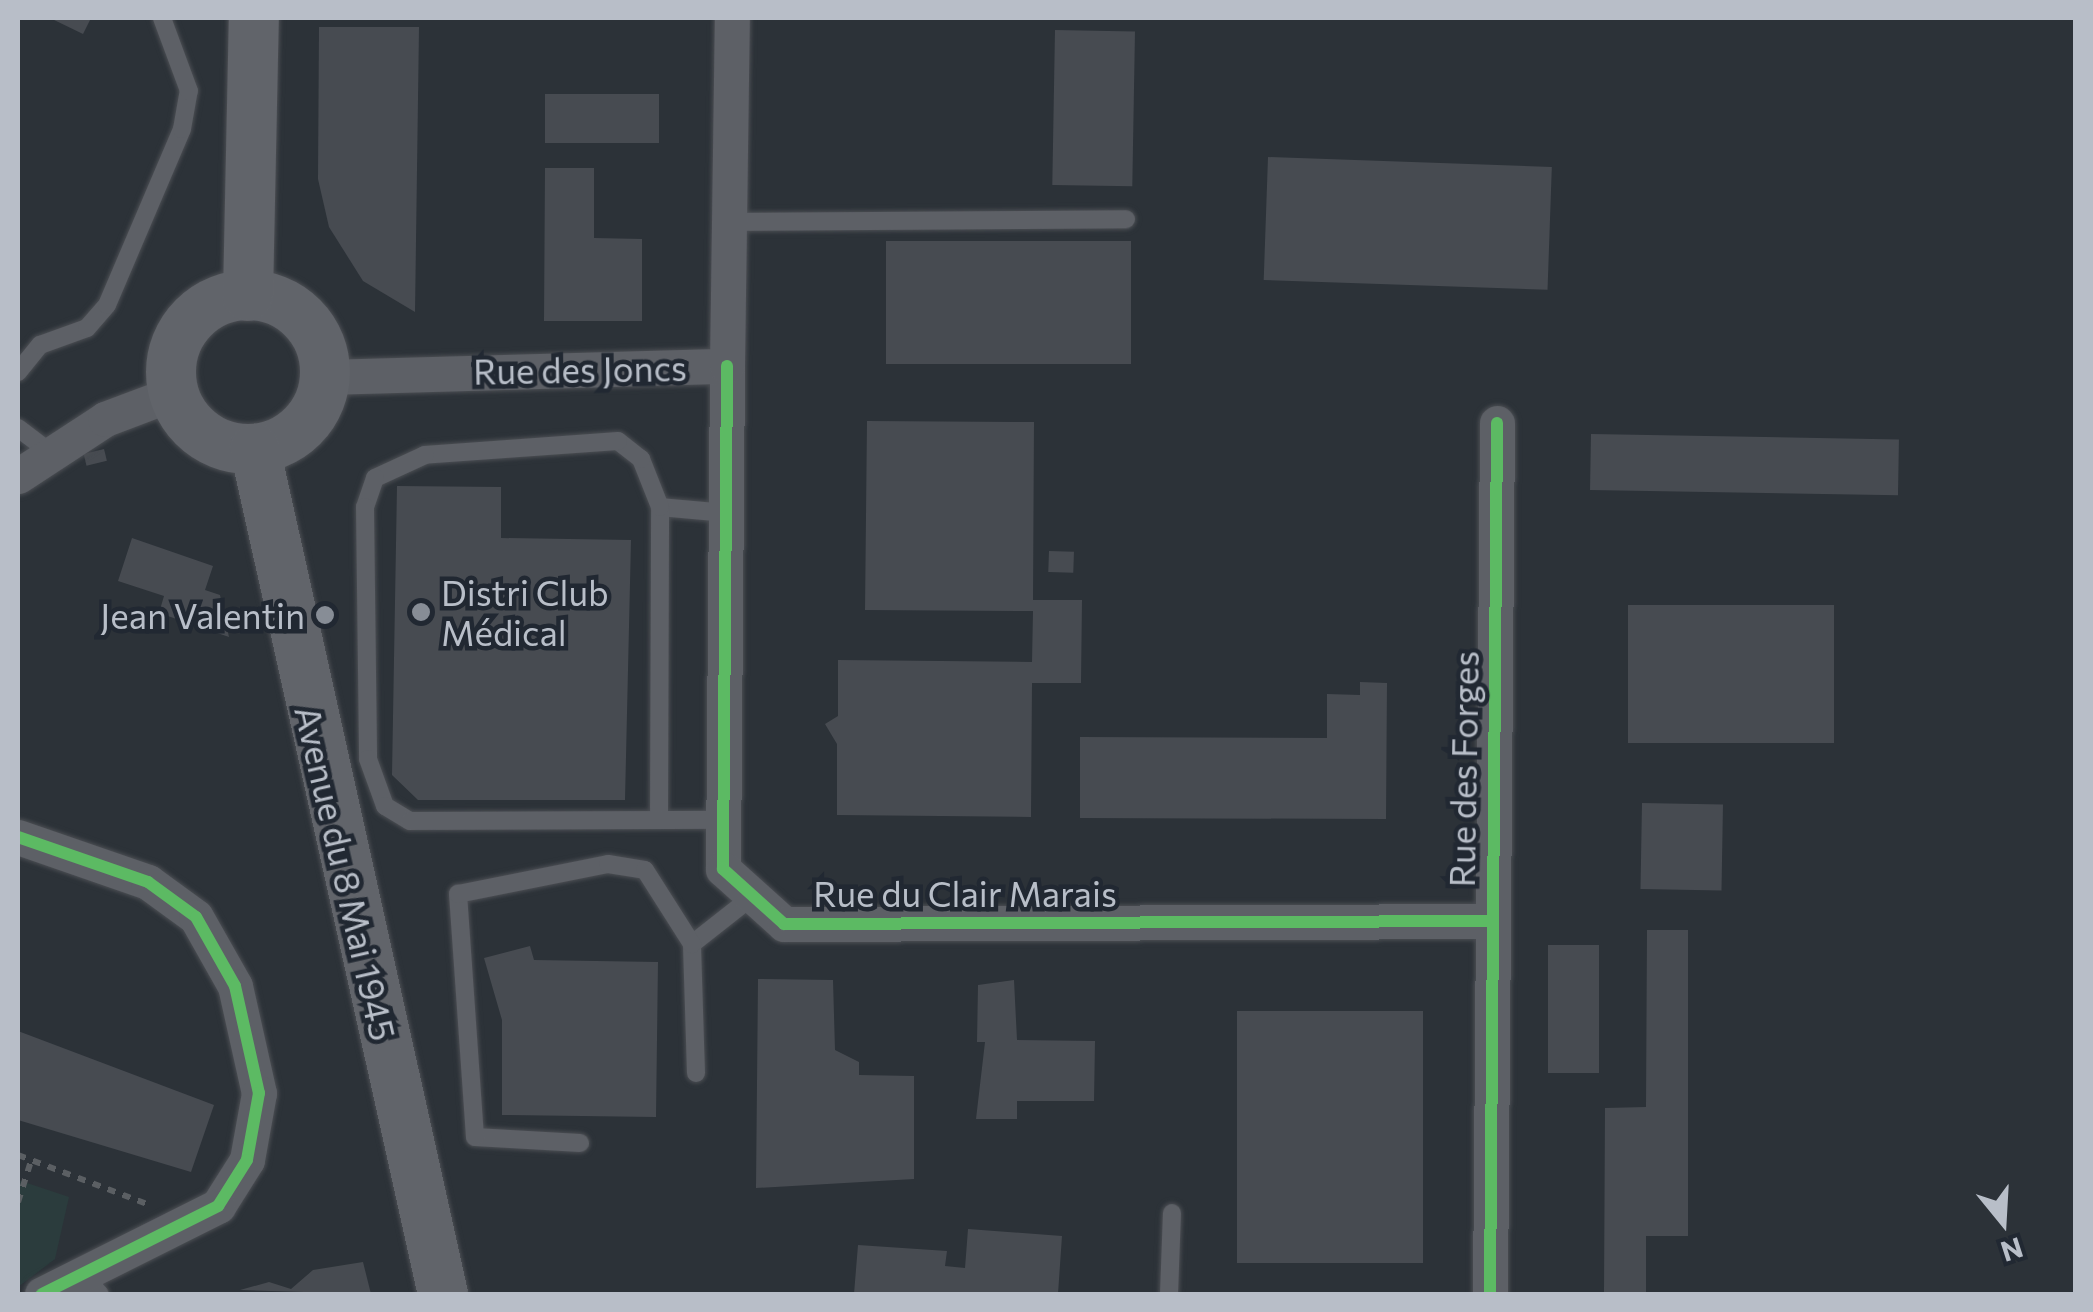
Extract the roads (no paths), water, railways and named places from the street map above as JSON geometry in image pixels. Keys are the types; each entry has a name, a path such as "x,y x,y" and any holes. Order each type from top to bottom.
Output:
{"main road":[{"path":"248,296 254,18"},
{"path":"248,296 275,300 308,324 325,377 308,421 255,450 198,432 174,393 172,361 186,327 215,302 248,296"},
{"name":"Avenue du 8 Mai 1945","path":"255,450 443,1294"}],"street":[{"name":"Rue des Joncs","path":"325,377 727,366 732,18"},
{"name":"Rue du Clair Marais","path":"727,366 724,869 784,924 1492,921"},
{"path":"18,476 48,452 174,393"},
{"name":"Rue des Forges","path":"1490,1294 1496,423"},
{"path":"18,837 148,882 196,917 235,986 259,1093 247,1160 218,1206 90,1282 42,1294"}],"lane":[{"path":"18,372 40,345 87,328 107,305 182,129 189,91 162,18"},
{"path":"729,222 1126,219"},
{"path":"18,428 48,452"},
{"path":"659,820 660,508 641,459 618,440 425,455 375,478 366,506 368,758 385,806 410,821 724,820"},
{"path":"660,508 726,513"},
{"path":"580,1143 475,1136 458,894 608,864 645,870 692,944 696,1073"},
{"path":"692,944 753,896"},
{"path":"1169,1294 1172,1213"}],"place":[{"name":"Distri Club Médical","path":"421,612"},
{"name":"Jean Valentin","path":"325,615"}]}
